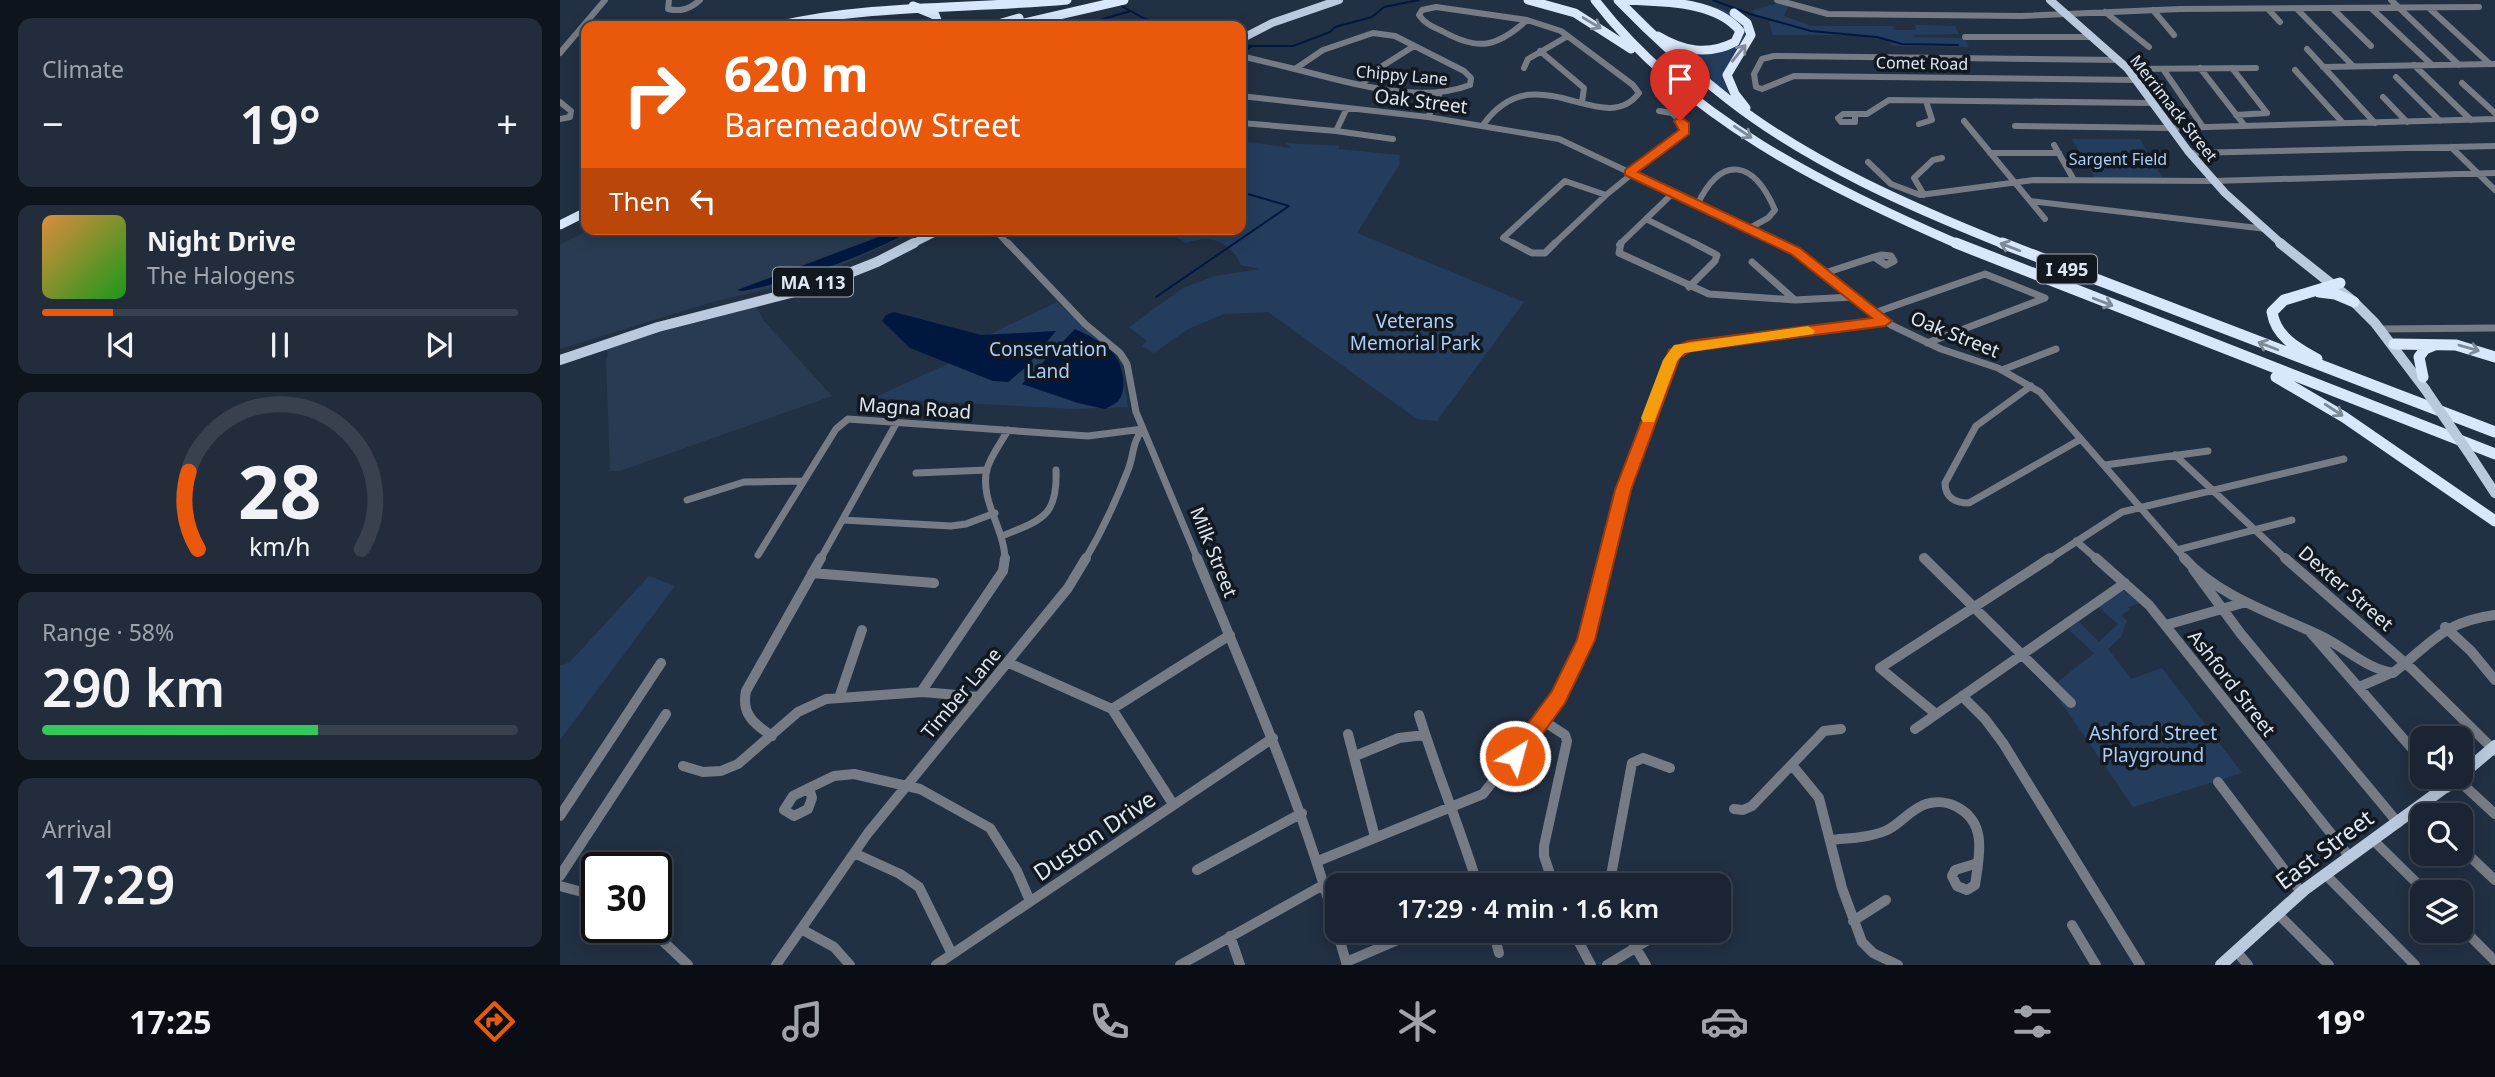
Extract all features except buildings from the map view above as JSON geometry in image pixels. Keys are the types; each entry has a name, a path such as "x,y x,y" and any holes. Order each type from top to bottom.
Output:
{"highway":[{"path":"873,1 1018,3 1067,0"},
{"path":"1011,21 1095,0"},
{"path":"1031,21 1124,0"},
{"path":"1528,0 1566,9 1593,22 1668,76"},
{"path":"1687,0 1727,10 1747,23 1750,37 1732,61 1728,83 1747,108 1788,140"},
{"name":"I 495","path":"1597,2 1622,33 1668,76 1747,135 1852,196 1986,256 2495,454"},
{"path":"790,21 820,10 857,3"},
{"path":"1622,3 1679,4 1715,11 1737,23 1740,35 1735,42 1722,49 1687,50 1667,42 1622,3"},
{"name":"I 495","path":"1622,3 1651,36 1692,74 1788,140 1876,188 1984,237 2495,432"},
{"path":"798,21 830,10 875,4 920,7 935,15 937,21"},
{"path":"1034,21 1051,16"},
{"path":"560,225 581,214"},
{"path":"560,234 581,223"},
{"path":"2336,284 2277,304 2272,315 2276,326 2297,346 2354,379"},
{"path":"2312,292 2335,294 2354,302"},
{"path":"2186,335 2307,393 2495,521"},
{"path":"2397,344 2463,346 2495,357"},
{"path":"2426,386 2419,357 2425,349 2439,344"},
{"path":"2454,417 2495,427"}],"main road":[{"path":"1246,36 1272,23 1339,0"},
{"name":"Merrimack Street","path":"2050,0 2128,69 2213,181 2270,232 2336,284"},
{"name":"MA 113","path":"560,354 656,323 817,280 916,235"},
{"name":"MA 113","path":"560,360 658,327 814,287 877,262 930,235"},
{"path":"2336,284 2385,329"},
{"path":"2336,284 2385,329 2397,344 2475,458 2495,493"},
{"path":"2475,458 2495,481"},
{"name":"East Street","path":"2473,764 2494,749"},
{"name":"East Street","path":"2431,803 2443,789"},
{"name":"East Street","path":"2221,965 2301,892 2398,822 2410,817"}],"street":[{"path":"588,21 605,0"},
{"path":"669,0 668,8 676,11 690,8 700,0"},
{"path":"1777,0 1828,14 2068,16 2153,10 2479,7"},
{"path":"2391,0 2459,65"},
{"path":"2434,0 2441,8"},
{"path":"1483,125 1498,107 1514,96 1532,95 1616,110 1629,104 1639,93 1633,85 1568,36 1527,20 1436,7 1425,9 1419,15 1426,23 1485,46 1499,43 1527,20"},
{"path":"2371,8 2432,65"},
{"path":"2429,8 2493,64"},
{"path":"2268,9 2280,22"},
{"path":"2297,9 2353,66"},
{"path":"2333,9 2371,46"},
{"path":"2153,10 2174,35"},
{"path":"2105,12 2149,47"},
{"path":"560,53 581,29"},
{"name":"Chippy Lane","path":"1246,57 1295,69 1363,84 1440,93 1471,85 1471,78 1464,71 1391,35 1373,33 1323,50 1295,69"},
{"path":"576,35 581,36"},
{"path":"1524,68 1525,62 1540,51 1568,36"},
{"path":"1965,37 2093,37"},
{"path":"1363,84 1373,72 1414,46"},
{"path":"2307,49 2375,122"},
{"path":"1540,51 1584,88 1582,102"},
{"name":"Comet Road","path":"2119,60 1774,56 1763,59 1756,70 1755,85 1759,89 1769,90 1782,78 1794,76 2136,80"},
{"path":"2323,66 2493,64"},
{"path":"2414,65 2471,120"},
{"path":"2200,68 2245,126"},
{"path":"2232,68 2267,113 2236,115"},
{"path":"2128,69 2256,68"},
{"path":"2162,69 2203,127"},
{"path":"2295,70 2343,123"},
{"path":"2396,77 2440,121"},
{"path":"2462,83 2495,113"},
{"path":"1428,117 1440,93"},
{"name":"Oak Street","path":"1246,97 1428,117 1568,141 1796,251 1885,321 1927,343 2002,370 2031,386 2049,400 2189,564 2246,602 2305,627 2375,670 2389,674"},
{"path":"2383,97 2407,122"},
{"path":"1855,117 1872,113 1883,101 2153,103"},
{"path":"1919,124 1933,118 1926,101"},
{"path":"560,102 571,111 570,117 560,117"},
{"path":"1336,131 1347,108"},
{"path":"1606,195 1565,181 1503,238 1532,253 1545,253 1630,173 1686,129 1672,113 1659,111"},
{"path":"2015,126 2171,128 2495,120"},
{"path":"1964,121 2045,219"},
{"path":"1246,123 1393,139"},
{"path":"2054,145 2074,180"},
{"path":"2190,153 2495,146"},
{"path":"2451,147 2495,190"},
{"path":"1990,153 2059,153"},
{"path":"1924,195 1915,181 1916,174 1933,160 1942,158"},
{"path":"1867,162 1883,180 1911,194 1924,195 2015,182 2213,181 2495,173"},
{"path":"1697,205 1706,185 1721,170 1732,167 1741,170 1765,187 1775,210 1773,214 1748,229"},
{"path":"1673,193 1619,245 1617,251 1689,287 1718,296 1795,300 1853,297"},
{"path":"2030,201 2270,232"},
{"path":"1646,219 1717,255 1715,261 1689,287"},
{"name":"Milk Street","path":"1000,235 1085,324 1120,353 1127,365 1133,403 1273,738 1302,813 1325,884"},
{"path":"1825,273 1873,257"},
{"path":"1752,262 1795,300"},
{"path":"1874,313 1985,274 2045,298 1927,343"},
{"path":"1318,861 1475,799 1489,790 1542,720 1566,684 1586,640 1623,490 1674,354 1688,346 1885,321"},
{"path":"2385,329 2495,328"},
{"path":"2002,370 2056,349"},
{"path":"2031,386 1976,426 1945,483 1944,491 1949,498 1960,503 1969,503 2081,439"},
{"name":"Magna Road","path":"758,555 843,421 858,419 1088,436 1143,429"},
{"path":"772,736 748,719 744,712 744,697 897,422"},
{"name":"Timber Lane","path":"776,965 854,853 1068,588 1087,557 1127,475 1135,438 1143,429"},
{"path":"921,692 1003,570 1007,557 987,491 987,470 1008,430"},
{"path":"2105,465 2208,451"},
{"name":"Dexter Street","path":"2175,455 2252,530 2406,664 2494,749"},
{"path":"1936,714 1880,668 2122,512 2344,459"},
{"path":"916,473 987,470"},
{"path":"1002,536 1033,523 1050,511 1057,498 1056,470"},
{"path":"687,500 727,484 751,479 803,481"},
{"path":"843,520 950,526 965,524 995,513"},
{"path":"2177,550 2292,520"},
{"name":"Ashford Street","path":"2076,541 2166,625 2349,856"},
{"path":"1924,558 2071,703"},
{"path":"2189,564 2223,611 2398,822"},
{"path":"812,573 934,583"},
{"path":"1915,729 2124,583"},
{"path":"2166,625 2223,611 2246,602"},
{"path":"2359,687 2406,664 2445,627 2460,620 2495,615"},
{"path":"2305,627 2410,746"},
{"path":"2445,627 2471,651 2495,680"},
{"path":"839,698 862,630"},
{"path":"1112,709 1230,635"},
{"path":"560,816 661,663"},
{"path":"1009,663 1112,709 1173,804"},
{"path":"683,766 700,772 723,771 748,757 806,707 839,698 944,692 979,698"},
{"path":"1962,696 1985,719 2003,743 2140,965"},
{"path":"560,876 666,714"},
{"path":"1419,715 1474,873"},
{"path":"1542,720 1565,735 1567,741 1544,846 1550,873"},
{"path":"1734,809 1743,810 1752,806 1824,731 1841,729"},
{"path":"1348,734 1375,837"},
{"path":"1355,756 1399,738 1424,735"},
{"name":"Duston Drive","path":"936,965 1273,738"},
{"path":"1611,873 1632,763 1643,758 1670,768"},
{"path":"1792,765 1819,798 1853,921 1867,948 1898,965"},
{"path":"810,786 834,776 855,774 920,789 966,812 990,828 1017,871 1030,901"},
{"path":"2218,782 2301,892"},
{"path":"2464,789 2495,814"},
{"path":"1831,840 1886,831 1926,804 1943,802 1961,809 1976,822 1981,839 1978,863"},
{"path":"1197,870 1302,813"},
{"path":"2373,840 2415,880"},
{"path":"854,853 911,880 919,887 952,954"},
{"path":"2473,859 2495,880"},
{"path":"2325,874 2415,965"},
{"path":"1180,965 1325,884"},
{"path":"560,886 581,892"},
{"path":"1853,921 1886,900"},
{"path":"2277,913 2329,965"},
{"path":"2072,925 2096,965"},
{"path":"801,929 834,947 850,965"},
{"path":"1230,936 1240,965"},
{"path":"2473,939 2495,961"},
{"path":"665,943 688,965"},
{"name":"Milk Street","path":"1341,943 1347,963"},
{"path":"1347,963 1392,943"},
{"path":"1496,943 1499,953"},
{"path":"1579,943 1591,965"},
{"path":"1633,943 1646,965"},
{"path":"1607,965 1644,943"},
{"path":"2236,951 2248,965"}],"shaded area":[{"path":"581,234 908,235 856,259 790,284 712,302 560,349 560,245"},
{"path":"884,235 904,235 853,258 810,273 766,286 737,290"},
{"path":"755,304 764,321 832,396 620,471 610,471 608,354 605,346"},
{"path":"894,312 981,335 1056,331 1026,367 1008,382 993,381 910,348 882,321 886,315"},
{"path":"1075,329 1105,345 1119,363 1123,376 1122,395 1116,403 1105,409 1022,384"}],"green space":[{"path":"1683,0 1724,9 1744,23 1747,36 1726,68 1739,103 1668,44 1726,48 1741,29"},
{"path":"1780,2 1789,4 1784,16 1812,26 1892,26 1894,30 1916,30 1915,25 1955,26 1959,34 1914,35 1964,38 1969,47 1896,46 1891,45 1888,40 1852,35 1773,35 1768,19 1760,18 1752,11"},
{"name":"Sargent Field","path":"2072,139 2140,139 2163,179 2095,178"},
{"name":"Veterans Memorial Park","path":"1246,142 1292,148 1285,143 1339,146 1339,149 1400,155 1399,165 1357,233 1524,302 1437,421 1417,419 1268,312 1224,314 1188,329 1154,353 1142,346 1147,341 1129,327 1183,288 1215,276 1260,269 1241,265 1231,250 1219,242 1204,239 1186,243 1173,235 1246,235"},
{"name":"Conservation Land","path":"1057,302 1114,354 1121,366 1128,407 1073,409 873,398 950,363 969,333 986,336"},
{"path":"649,576 675,586 560,740 560,665 569,663"},
{"name":"Ashford Street Playground","path":"2122,590 2141,603 2128,607 2130,610 2122,617 2127,620 2121,637 2108,649 2131,679 2162,668 2242,773 2133,807 2049,685 2059,681 2094,653 2068,629 2079,622 2099,642 2118,624 2098,607"}],"waterway":[{"path":"1252,46 1293,46 1330,32 1335,27 1372,17 1384,7 1419,0"},
{"path":"1713,0 1750,14 1811,31 1877,37 1902,44 1958,45"},
{"path":"1120,5 1131,11"},
{"path":"1096,21 1131,11"},
{"path":"1131,11 1154,21"},
{"path":"1246,45 1252,46"},
{"path":"1246,50 1252,46"},
{"path":"1156,297 1289,206 1246,193"}],"slow traffic":[{"path":"1649,418 1671,360 1679,348 1808,331"}],"route":[{"path":"1515,756 1559,697 1586,640 1603,564 1629,471 1671,360 1679,348 1885,321 1796,251 1630,173 1685,131 1685,126 1680,121"}]}
